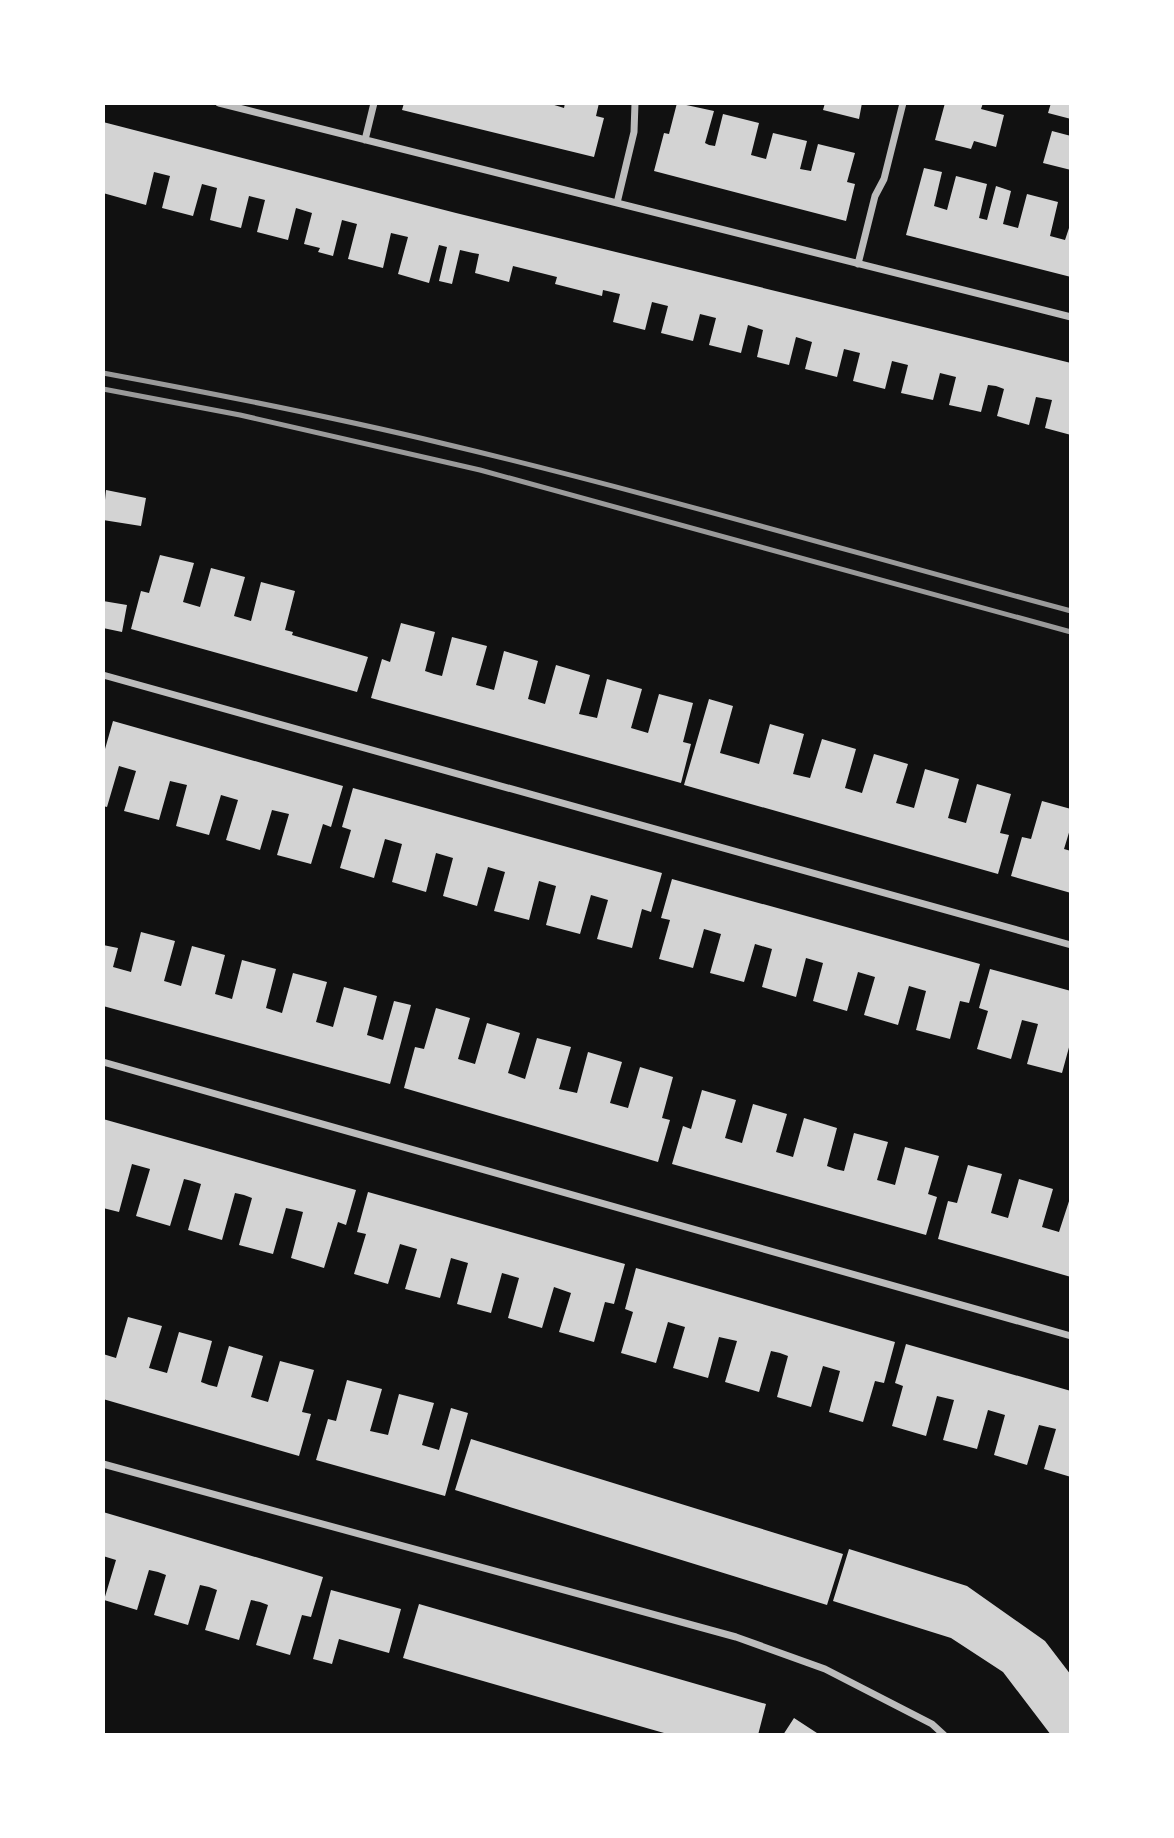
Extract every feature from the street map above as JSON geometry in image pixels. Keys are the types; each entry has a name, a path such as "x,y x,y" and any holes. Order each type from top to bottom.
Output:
{"street":[{"path":"219,103 1071,317"},
{"path":"365,141 374,103"},
{"path":"617,203 634,132 635,103"},
{"path":"858,264 875,196 884,179 903,103"},
{"path":"103,675 1071,945"},
{"path":"103,1062 1071,1336"},
{"path":"103,1464 736,1637 838,1675 932,1724 944,1735"}],"building":[{"path":"404,103 548,103 564,108 565,103 599,103 596,116 604,118 594,157 402,110"},
{"path":"677,103 714,111 705,143 709,145 715,146 723,114 759,123 751,155 766,159 773,133 807,141 800,169 811,171 818,144 855,153 847,182 855,184 846,221 654,171 664,133 669,134"},
{"path":"825,103 862,103 859,119 823,110"},
{"path":"945,103 983,103 981,109 1004,115 996,147 974,141 971,149 935,140"},
{"path":"1051,103 1071,103 1071,119 1048,113"},
{"path":"103,122 456,213 1071,363 1071,435 1045,428 1052,400 1036,397 1029,425 997,416 1004,389 996,386 988,385 981,412 949,405 956,377 940,373 933,400 901,393 908,365 892,361 885,389 853,381 860,353 844,349 837,377 805,369 812,342 796,337 789,365 757,357 763,330 748,325 741,353 709,345 716,318 700,314 693,341 661,333 668,306 652,302 645,330 613,322 620,294 603,290 602,296 555,284 557,277 513,266 509,282 475,273 479,254 460,250 452,284 439,281 447,247 439,245 429,283 398,274 408,237 391,233 383,268 348,259 357,224 342,220 333,256 318,252 320,248 304,244 312,213 296,208 288,240 257,232 265,200 249,196 241,228 225,224 210,220 217,188 202,184 193,216 162,208 170,176 154,172 146,205 103,193"},
{"path":"1052,131 1071,136 1071,170 1043,163"},
{"path":"924,168 942,172 934,206 947,210 956,176 987,184 979,218 987,220 996,186 1011,191 1003,224 1018,228 1027,194 1058,202 1050,236 1065,240 1071,222 1071,277 906,235"},
{"path":"106,490 146,498 141,526 103,520"},
{"path":"160,555 194,563 183,602 200,607 211,568 245,577 234,616 251,621 261,582 295,591 285,630 293,632 292,635 368,657 357,692 131,629 141,591 149,593"},
{"path":"103,601 127,605 122,632 103,628"},
{"path":"401,623 435,632 425,671 434,674 442,676 452,637 487,646 476,685 494,690 504,651 538,661 528,699 545,704 556,665 590,675 579,714 597,718 607,679 642,689 631,728 648,733 659,694 693,703 683,742 691,744 681,783 371,698 382,659 390,662"},
{"path":"709,699 733,706 720,753 759,764 770,724 804,734 793,774 810,778 822,739 856,749 845,788 862,793 874,754 908,764 896,803 914,808 925,769 959,779 948,818 966,823 977,784 1011,794 1000,833 1009,835 998,874 684,785"},
{"path":"113,721 343,786 331,827 323,824 311,864 277,855 289,814 272,810 260,850 226,840 238,800 221,795 209,835 176,826 187,785 170,781 159,820 124,811 136,771 119,766 107,807 103,806 103,756"},
{"path":"353,788 662,873 651,912 642,909 632,948 597,939 608,900 591,895 580,934 546,925 556,886 539,881 529,920 494,911 505,872 488,867 477,906 443,896 453,858 436,853 426,892 392,882 402,844 385,839 374,878 340,868 351,830 342,827"},
{"path":"1042,801 1071,809 1071,826 1064,849 1071,851 1071,893 1011,876 1022,837 1031,839"},
{"path":"672,879 980,964 969,1003 960,1001 950,1039 916,1030 926,991 909,986 898,1025 864,1015 875,977 858,972 847,1011 813,1001 823,963 806,958 796,997 762,987 772,949 755,944 744,982 710,973 721,934 704,929 693,968 659,959 670,920 661,918"},
{"path":"141,932 175,941 164,981 181,986 192,946 225,955 215,994 232,999 242,960 276,969 266,1008 282,1013 293,973 327,982 316,1022 333,1027 344,987 377,996 367,1035 383,1040 394,1001 411,1005 390,1084 103,1006 103,945 118,948 113,967 131,972"},
{"path":"990,969 1071,991 1071,1040 1062,1073 1027,1064 1038,1024 1022,1020 1011,1059 977,1049 988,1011 979,1008"},
{"path":"436,1008 470,1018 458,1059 475,1064 487,1023 520,1033 508,1073 525,1079 537,1038 571,1047 559,1089 577,1093 588,1052 622,1062 610,1103 628,1108 640,1067 673,1077 662,1118 670,1120 658,1162 404,1088 415,1047 424,1049"},
{"path":"702,1090 736,1100 725,1138 742,1143 753,1104 787,1114 776,1152 793,1157 804,1118 837,1128 827,1166 835,1169 844,1171 854,1133 888,1142 877,1180 895,1185 905,1147 939,1156 928,1194 937,1197 926,1235 672,1164 683,1126 691,1129"},
{"path":"103,1119 356,1190 346,1225 338,1222 324,1268 291,1258 303,1212 286,1208 273,1254 239,1245 252,1198 244,1195 235,1193 222,1240 188,1230 201,1184 192,1181 184,1179 170,1226 136,1216 150,1169 132,1164 119,1212 103,1208"},
{"path":"968,1165 1002,1174 991,1213 1008,1218 1019,1179 1053,1189 1042,1227 1059,1232 1071,1195 1071,1277 938,1239 948,1201 957,1203"},
{"path":"368,1192 625,1264 614,1304 605,1302 594,1342 559,1332 571,1293 554,1287 542,1328 508,1318 519,1278 502,1273 491,1313 457,1304 468,1263 451,1258 440,1298 405,1289 417,1249 400,1244 388,1284 354,1274 366,1234 357,1232"},
{"path":"636,1268 895,1342 884,1383 875,1381 863,1422 829,1412 840,1371 823,1366 811,1407 777,1397 788,1356 780,1353 771,1351 759,1392 725,1382 737,1341 719,1337 708,1378 673,1368 685,1327 668,1322 656,1363 621,1353 633,1312 625,1309"},
{"path":"128,1317 162,1326 149,1368 167,1373 179,1332 212,1341 201,1382 209,1385 217,1387 229,1346 263,1356 251,1397 268,1402 280,1361 314,1370 302,1412 311,1414 299,1456 103,1399 103,1354 116,1358"},
{"path":"906,1344 1071,1391 1071,1477 1044,1469 1056,1429 1039,1425 1027,1465 994,1455 1005,1415 988,1410 977,1449 943,1440 954,1400 937,1396 926,1436 892,1426 903,1386 895,1383"},
{"path":"347,1380 382,1389 370,1431 388,1435 399,1394 434,1403 422,1445 439,1450 451,1408 468,1413 445,1496 316,1460 328,1419 336,1421"},
{"path":"471,1439 843,1554 827,1605 455,1490"},
{"path":"103,1512 323,1577 311,1617 302,1615 290,1655 256,1645 268,1605 260,1602 251,1600 239,1640 205,1630 217,1590 209,1587 200,1585 188,1625 154,1615 166,1575 158,1572 149,1570 137,1610 104,1600 116,1560 103,1556"},
{"path":"849,1549 967,1586 1045,1641 1071,1675 1071,1735 1051,1735 1003,1672 951,1638 833,1601"},
{"path":"331,1590 401,1609 389,1653 339,1639 332,1664 313,1659"},
{"path":"419,1604 766,1704 758,1735 671,1735 403,1658"},
{"path":"794,1718 820,1735 783,1735"}],"railway":[{"path":"103,373 315,415 520,462 1071,611"},
{"path":"103,389 240,415 480,470 1071,632"}]}
